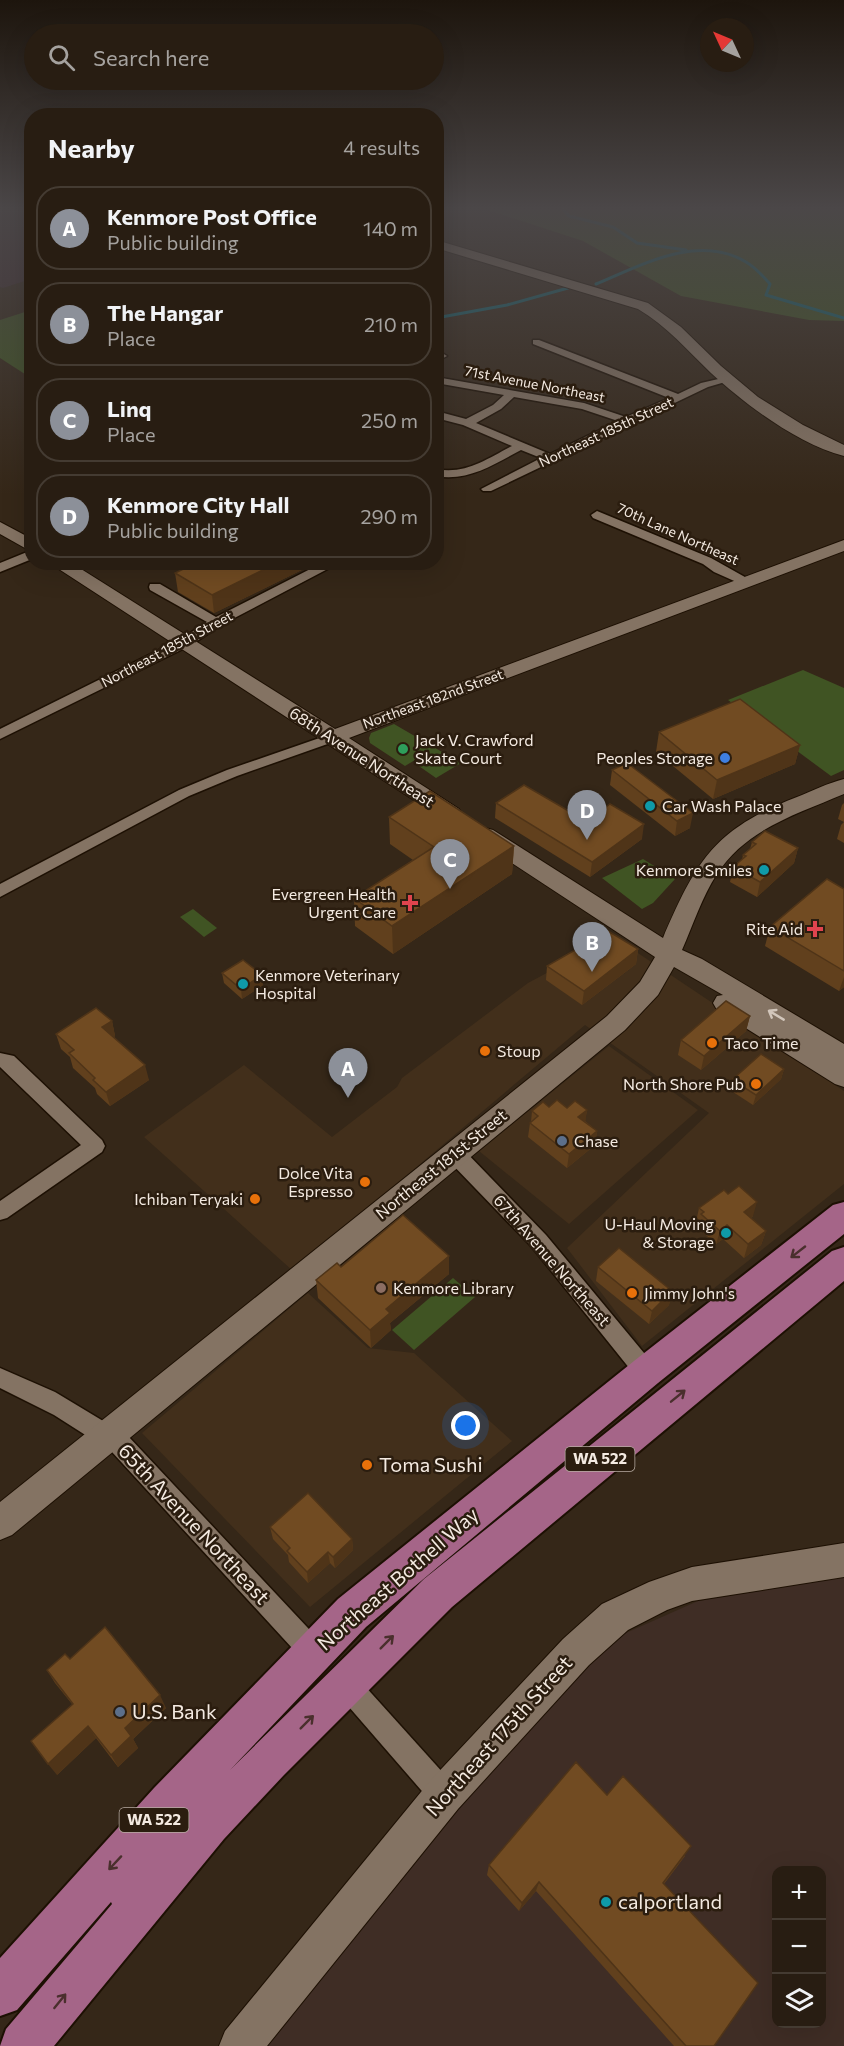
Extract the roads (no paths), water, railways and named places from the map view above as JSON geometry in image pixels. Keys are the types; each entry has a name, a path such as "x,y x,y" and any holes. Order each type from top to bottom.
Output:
{"main road":[{"name":"Northeast Bothell Way","path":"0,1993 162,1810 313,1652 395,1577 646,1372 844,1215"},
{"name":"Northeast Bothell Way","path":"23,2046 209,1824 345,1683 438,1593 844,1261"},
{"path":"438,1593 476,1535 631,1411 642,1392 646,1372"},
{"path":"96,1957 162,1841 295,1697 313,1652"}],"street":[{"path":"638,304 668,322 727,380 765,408 825,443 844,451"},
{"path":"536,342 679,398"},
{"name":"Northeast 185th Street","path":"487,489 627,421 705,386 727,380"},
{"name":"71st Avenue Northeast","path":"444,381 584,406 627,421"},
{"path":"464,422 497,407 507,392"},
{"path":"444,416 464,422 550,458"},
{"path":"444,473 454,475 468,472 520,446"},
{"name":"70th Lane Northeast","path":"597,515 707,561 718,569 746,581"},
{"path":"0,527 24,542"},
{"name":"Northeast 182nd Street","path":"0,891 184,793 232,773 844,545"},
{"path":"0,568 24,558"},
{"name":"68th Avenue Northeast","path":"70,570 186,642 331,738 644,936 667,953 702,970 844,1057"},
{"name":"Northeast 185th Street","path":"0,735 186,642 216,622 319,570"},
{"path":"155,586 216,622"},
{"name":"Northeast 181st Street","path":"0,1523 616,1023 636,1003 657,976 702,881 729,844 762,822 844,786"},
{"name":"68th Avenue Northeast","path":"667,953 683,975 844,1077"},
{"path":"0,1060 7,1061 95,1146 0,1212"},
{"name":"67th Avenue Northeast","path":"454,1153 539,1240 646,1372"},
{"name":"65th Avenue Northeast","path":"0,1378 36,1392 85,1419 120,1444 313,1652"},
{"name":"Northeast 175th Street","path":"240,2046 444,1795 576,1652 615,1617 661,1594 693,1584 844,1560"},
{"path":"345,1683 444,1795"}],"waterway":[{"path":"444,317 509,304"},
{"path":"798,304 844,318"}],"place":[{"name":"Jack V. Crawford Skate Court","path":"403,749"},
{"name":"Peoples Storage","path":"725,758"},
{"name":"Car Wash Palace","path":"650,806"},
{"name":"Kenmore City Hall","path":"587,840"},
{"name":"Kenmore Smiles","path":"764,870"},
{"name":"Linq","path":"450,889"},
{"name":"Evergreen Health Urgent Care","path":"410,903"},
{"name":"Rite Aid","path":"815,929"},
{"name":"The Hangar","path":"592,972"},
{"name":"Kenmore Veterinary Hospital","path":"243,984"},
{"name":"Taco Time","path":"712,1043"},
{"name":"Stoup","path":"485,1051"},
{"name":"North Shore Pub","path":"756,1084"},
{"name":"Kenmore Post Office","path":"348,1098"},
{"name":"Chase","path":"562,1141"},
{"name":"Dolce Vita Espresso","path":"365,1182"},
{"name":"Ichiban Teryaki","path":"255,1199"},
{"name":"U-Haul Moving & Storage","path":"726,1233"},
{"name":"Kenmore Library","path":"381,1288"},
{"name":"Jimmy John's","path":"632,1293"},
{"name":"Toma Sushi","path":"367,1465"},
{"name":"U.S. Bank","path":"120,1712"},
{"name":"calportland","path":"606,1902"}]}
